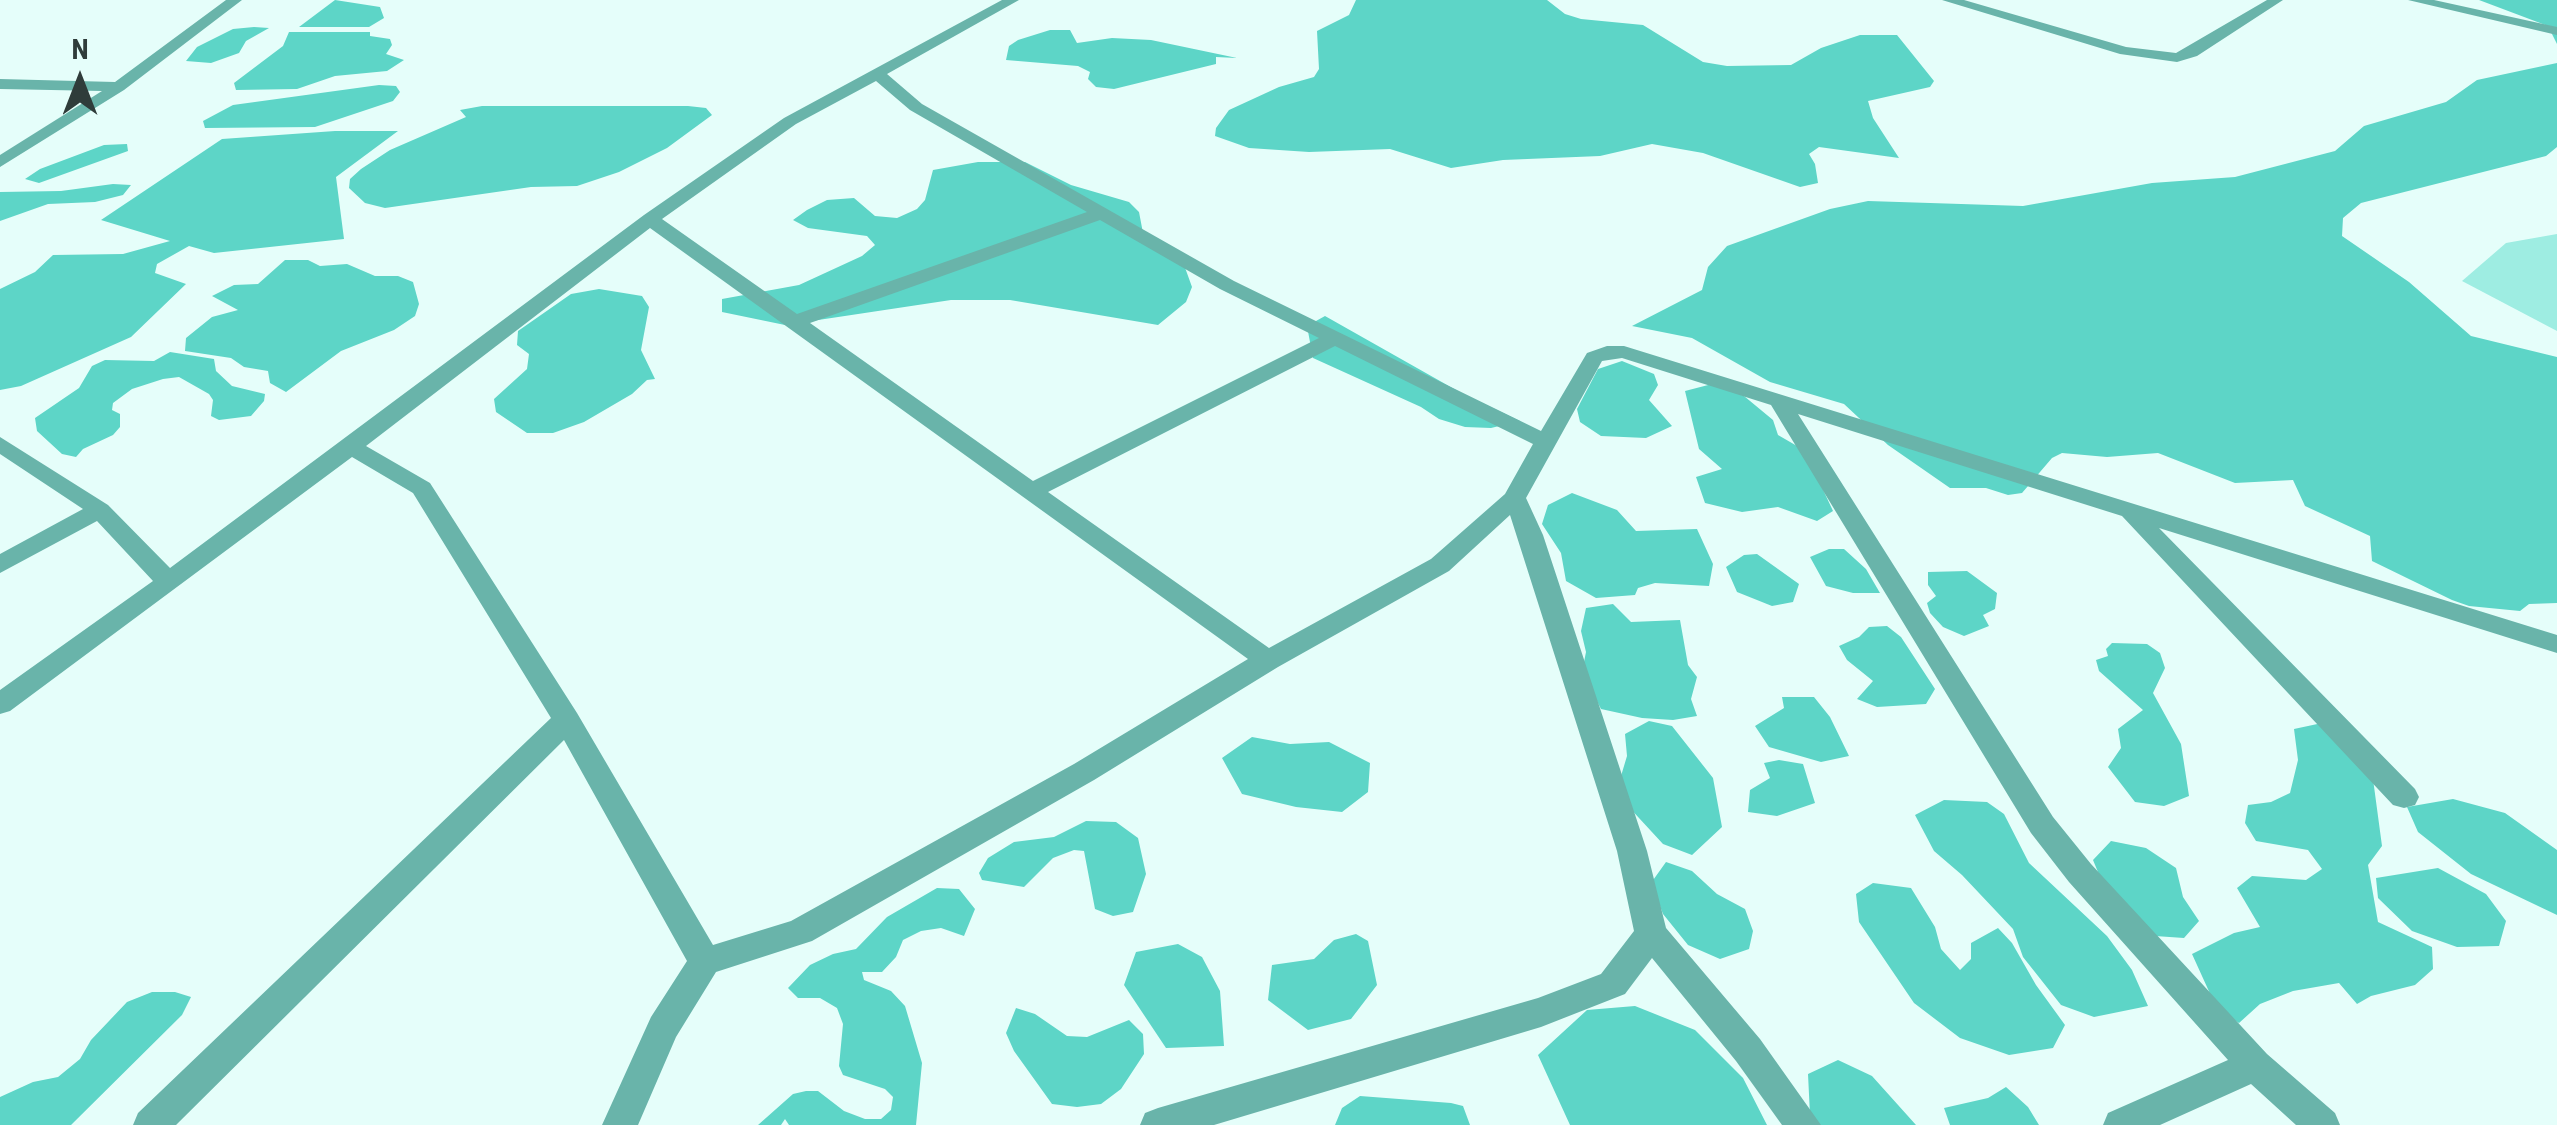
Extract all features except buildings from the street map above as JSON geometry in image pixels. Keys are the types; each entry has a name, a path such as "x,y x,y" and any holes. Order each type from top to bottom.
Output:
{"street":[{"path":"0,162 118,87 235,0"},
{"path":"0,704 650,219 790,121 1012,0"},
{"path":"1949,0 2125,51 2177,58 2192,53 2276,0"},
{"path":"2415,0 2557,32"},
{"path":"2502,0 2509,21"},
{"path":"877,74 916,107 1227,284 1546,442"},
{"path":"0,84 118,87"},
{"path":"795,322 1101,213"},
{"path":"650,219 1268,660"},
{"path":"1031,490 1335,338"},
{"path":"620,1125 663,1028 705,962 801,931 1084,772 1268,660 1440,565 1514,498 1594,357 1607,352 1624,352 2557,644"},
{"path":"1779,400 2042,825 2080,873 2255,1065 2322,1125"},
{"path":"0,444 100,510 168,581"},
{"path":"348,446 422,488 567,720 705,962"},
{"path":"1514,498 1531,535 1632,851 1651,934 1748,1050 1804,1125"},
{"path":"0,565 100,510"},
{"path":"2129,511 2404,796"},
{"path":"151,1125 567,720"},
{"path":"1158,1125 1541,1012 1613,984 1651,934"},
{"path":"2122,1125 2255,1065"}],"green space":[{"path":"335,0 380,7 384,18 369,27 299,27"},
{"path":"1356,0 1547,0 1565,14 1581,19 1643,25 1703,62 1727,66 1791,65 1821,48 1860,35 1897,35 1934,81 1930,87 1868,101 1873,118 1899,158 1819,147 1809,154 1818,183 1800,187 1703,153 1652,144 1600,156 1503,160 1451,168 1390,149 1309,152 1249,148 1215,136 1229,110 1279,87 1314,77 1319,69 1317,31 1349,15"},
{"path":"2479,0 2557,0 2557,44 2548,26"},
{"path":"269,28 246,41 239,53 211,63 186,61 197,47 233,29"},
{"path":"1050,30 1070,30 1077,43 1112,38 1151,40 1237,58 1216,57 1216,64 1114,89 1096,87 1088,79 1090,72 1078,66 1006,60 1009,46"},
{"path":"289,32 370,32 370,36 390,39 392,45 386,54 404,60 387,71 335,76 297,89 236,90 234,83 283,46"},
{"path":"2557,63 2557,147 2546,156 2361,203 2343,218 2342,236 2409,282 2471,336 2557,357 2557,603 2529,604 2520,611 2469,606 2452,600 2372,561 2370,536 2305,506 2293,480 2235,483 2158,453 2107,457 2062,453 2052,458 2022,493 1950,488 1888,445 1844,404 1770,382 1692,338 1632,326 1702,290 1708,267 1727,246 1830,209 1868,201 2023,206 2152,183 2235,177 2335,151 2364,126 2446,102 2477,80"},
{"path":"396,86 400,92 393,101 315,127 205,128 203,121 233,105"},
{"path":"482,106 688,106 706,108 712,115 667,148 619,172 577,186 531,187 385,208 365,203 349,188 350,179 390,150 466,117 460,110"},
{"path":"398,131 336,177 344,239 214,253 189,246 157,264 155,273 186,284 131,337 21,386 0,390 0,289 35,272 53,255 123,254 170,241 101,220 222,139"},
{"path":"127,144 128,151 39,183 25,179 40,169 104,145"},
{"path":"978,162 1025,162 1071,185 1129,202 1139,212 1143,233 1183,262 1192,287 1186,302 1158,325 1010,300 951,300 785,325 722,312 722,299 799,285 862,256 875,245 867,236 808,228 793,220 807,210 827,200 854,198 875,216 897,218 917,209 925,200 933,170"},
{"path":"131,185 123,195 95,202 48,204 0,221 0,192 61,191"},
{"path":"2557,234 2557,331 2462,281 2506,243"},
{"path":"285,260 308,260 320,266 347,264 375,276 398,276 413,282 419,304 415,316 394,330 341,351 286,392 270,383 268,371 244,367 231,358 185,351 186,338 212,317 238,310 212,296 234,285 258,284"},
{"path":"599,289 642,296 649,307 641,350 655,379 647,380 632,394 584,422 553,433 527,433 496,412 494,399 527,369 529,354 517,345 518,331 571,294"},
{"path":"1325,316 1463,394 1520,421 1491,428 1465,427 1439,419 1313,358 1307,326"},
{"path":"170,352 214,359 216,371 232,386 265,394 264,401 251,416 219,420 211,416 213,400 209,394 179,377 163,379 132,389 113,403 112,410 120,414 120,427 76,457 62,454 37,431 35,418 79,388 92,366 105,360 154,361"},
{"path":"1622,361 1654,374 1658,385 1649,400 1672,426 1646,438 1601,436 1580,422 1577,409 1598,369"},
{"path":"1712,384 1744,396 1773,420 1778,435 1797,446 1812,466 1833,511 1817,521 1778,507 1742,512 1705,503 1696,477 1722,469 1699,449 1685,391"},
{"path":"1572,493 1617,510 1636,531 1697,529 1713,564 1709,586 1655,583 1638,588 1635,595 1596,598 1566,581 1561,553 1542,524 1548,505"},
{"path":"1829,549 1844,549 1866,569 1880,593 1853,593 1826,586 1810,557"},
{"path":"1757,554 1799,584 1793,602 1772,606 1737,592 1726,567 1744,555"},
{"path":"1967,571 1997,593 1995,609 1983,615 1989,626 1964,636 1943,627 1930,613 1927,603 1936,596 1928,585 1928,572"},
{"path":"1613,604 1631,622 1680,620 1688,665 1697,677 1691,699 1697,716 1673,720 1642,718 1601,709 1582,672 1586,652 1581,631 1586,608"},
{"path":"1887,626 1901,637 1935,689 1926,704 1877,707 1857,699 1873,681 1847,660 1839,646 1859,637 1869,627"},
{"path":"2112,643 2147,644 2160,653 2165,668 2153,693 2181,744 2189,796 2164,806 2135,802 2108,767 2121,748 2118,729 2143,710 2099,671 2096,660 2108,656 2106,649"},
{"path":"1782,697 1814,697 1830,717 1849,756 1821,762 1769,747 1755,726 1784,708"},
{"path":"1649,721 1672,726 1713,778 1722,827 1692,855 1663,844 1627,805 1621,776 1627,756 1625,734"},
{"path":"2322,723 2373,779 2382,846 2368,865 2378,922 2432,947 2433,969 2415,985 2371,996 2357,1004 2339,983 2293,991 2260,1004 2239,1023 2217,1009 2192,954 2234,933 2260,927 2237,888 2252,876 2306,880 2322,869 2308,850 2256,841 2245,823 2248,805 2271,802 2290,793 2298,760 2294,729"},
{"path":"1252,737 1290,744 1329,742 1370,763 1368,792 1342,812 1296,807 1242,794 1222,758"},
{"path":"1779,760 1803,764 1815,803 1777,816 1748,812 1750,790 1770,778 1764,763"},
{"path":"2453,799 2505,813 2557,850 2557,915 2471,874 2418,832 2407,807"},
{"path":"1944,800 1987,802 2004,814 2029,863 2107,936 2132,970 2148,1006 2094,1017 2061,1005 2023,957 2013,929 1934,851 1915,815"},
{"path":"1086,821 1116,822 1138,838 1146,874 1133,912 1113,916 1095,909 1084,851 1074,850 1053,858 1024,887 982,880 979,873 988,858 1014,842 1054,837"},
{"path":"2111,841 2146,848 2176,868 2183,897 2199,921 2184,938 2155,936 2105,889 2093,860"},
{"path":"1666,862 1692,871 1717,894 1745,909 1753,931 1749,949 1720,959 1688,945 1663,914 1651,883"},
{"path":"2438,868 2486,894 2506,921 2499,946 2457,947 2412,931 2378,898 2376,878"},
{"path":"1873,883 1911,888 1935,927 1941,949 1960,970 1971,959 1971,943 1998,928 2065,1025 2053,1048 2009,1055 1960,1038 1914,1003 1859,922 1856,894"},
{"path":"937,888 959,889 975,909 964,936 941,928 921,931 903,940 896,957 882,972 862,972 864,980 891,991 905,1006 922,1063 916,1125 789,1125 785,1119 781,1125 758,1125 793,1094 806,1091 818,1091 844,1111 865,1119 881,1119 891,1110 893,1097 885,1089 843,1075 839,1066 843,1024 837,1008 820,998 798,998 788,988 810,965 856,949 887,917"},
{"path":"1356,934 1368,941 1377,985 1351,1019 1308,1030 1268,1000 1272,965 1314,959 1334,940"},
{"path":"1178,944 1202,957 1220,991 1224,1046 1166,1048 1124,985 1136,952"},
{"path":"152,992 191,997 182,1015 71,1125 0,1125 0,1097 33,1082 58,1077 80,1059 91,1040 127,1002"},
{"path":"1635,1006 1695,1030 1743,1078 1767,1125 1570,1125 1538,1055 1587,1010"},
{"path":"1016,1008 1035,1014 1067,1036 1087,1037 1129,1020 1143,1034 1144,1054 1121,1089 1101,1104 1052,1104 1014,1051 1006,1033"},
{"path":"1838,1060 1872,1076 1916,1125 1819,1125 1810,1115 1808,1074"},
{"path":"2006,1087 2028,1107 2039,1125 1950,1125 1944,1108 1988,1098"},
{"path":"1360,1096 1463,1106 1470,1125 1335,1125 1342,1108"}]}
